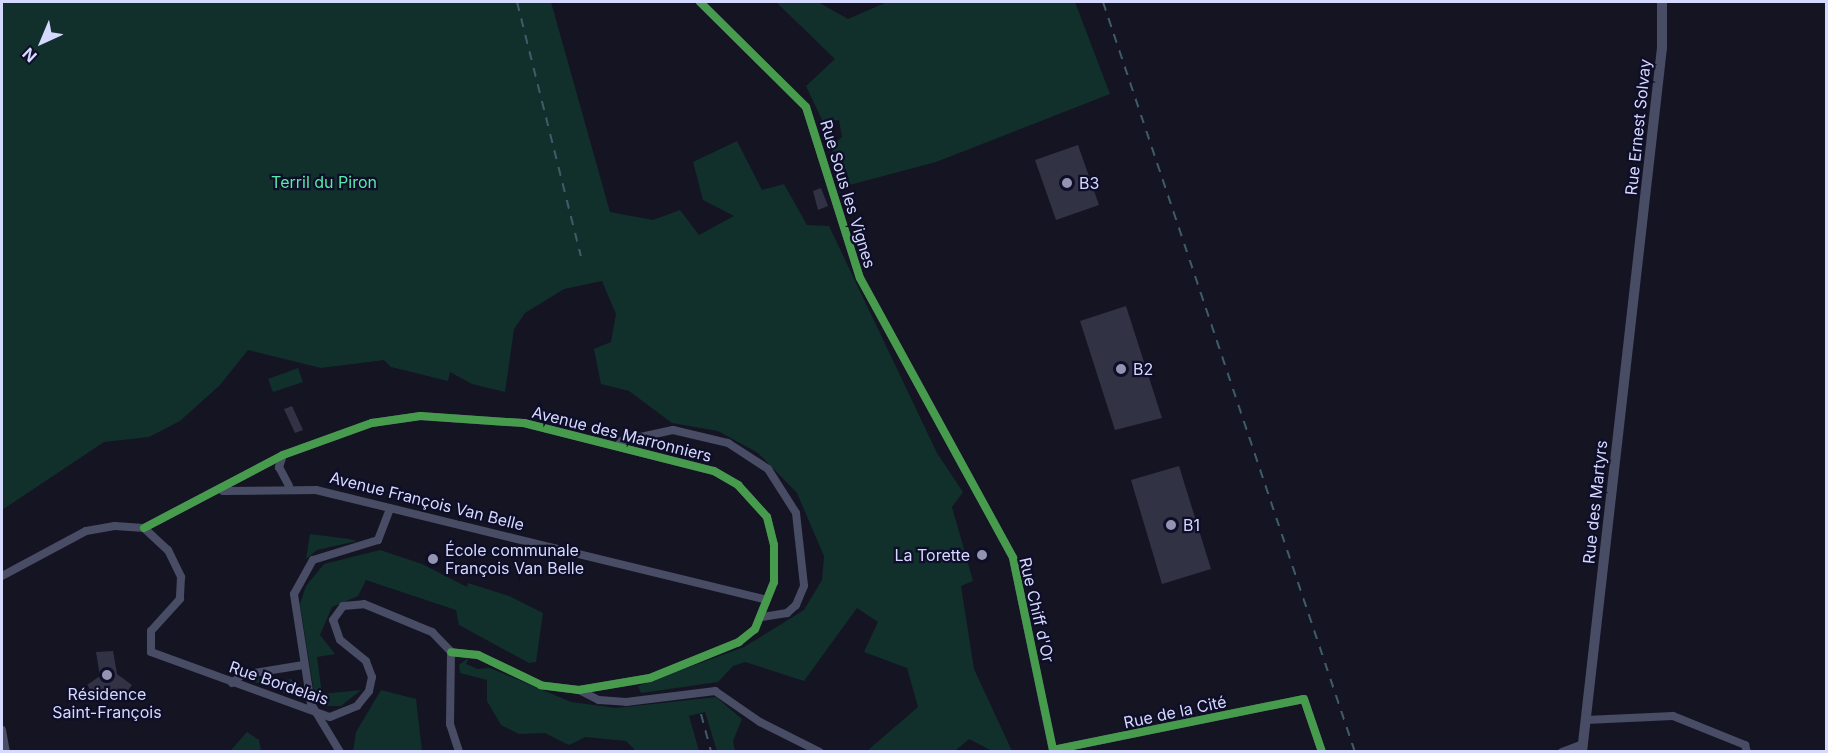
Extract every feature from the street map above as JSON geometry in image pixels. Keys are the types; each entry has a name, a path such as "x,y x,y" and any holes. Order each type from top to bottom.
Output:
{"street":[{"name":"Rue Sous les Vignes","path":"700,2 806,107 860,278 938,420"},
{"name":"Rue Ernest Solvay","path":"1638,256 1662,40 1662,2"},
{"name":"Rue des Martyrs","path":"1582,748 1638,256"},
{"name":"Avenue des Marronniers","path":"144,528 220,491 283,455 372,423 420,416 524,423 714,471 747,493 767,517 774,544 774,582 761,617 739,642 694,661 618,687 579,690 541,685 478,655 452,651"},
{"name":"Rue Chiff d'Or","path":"938,420 1013,558 1053,751"},
{"path":"617,446 622,441 673,430 728,443 768,469 796,513 804,586 796,605 787,613 761,617"},
{"path":"283,455 279,467 288,486"},
{"name":"Avenue François Van Belle","path":"220,491 288,486 390,508 767,600"},
{"path":"340,752 317,714 303,665 294,606 301,576 323,555 368,547 378,540 390,508"},
{"path":"2,576 86,531 115,526 144,528"},
{"name":"Rue Bordelais","path":"144,528 168,550 181,578 180,599 151,630 151,652 330,717 357,706 372,677 366,661 334,632 333,620 343,606 364,604 407,621 432,632 452,651"},
{"path":"452,651 450,724 459,752"},
{"path":"232,683 242,675 303,665"},
{"path":"579,690 599,700 626,702 715,691 760,722 820,752"},
{"name":"Rue de la Cité","path":"1053,751 1304,699 1322,752"},
{"path":"1586,720 1672,716 1745,745 1747,752"},
{"path":"2,730 6,752"},
{"path":"1562,752 1582,748"}],"green space":[{"name":"Terril du Piron","path":"2,2 551,2 610,212 653,220 680,210 699,235 734,216 703,200 693,162 737,141 762,190 784,184 807,225 829,226 937,453 963,492 952,507 973,581 961,586 974,669 1012,751 992,751 969,739 955,751 867,751 918,707 907,668 864,652 878,622 857,608 804,681 745,662 733,666 718,682 641,693 638,686 744,647 804,610 822,580 824,556 797,493 758,453 718,431 672,423 629,391 601,384 594,349 611,342 616,314 602,281 564,289 525,313 514,329 505,392 472,384 450,372 448,381 391,367 384,360 321,368 248,350 220,385 180,421 149,437 104,442 2,510"},
{"path":"776,2 818,2 848,19 887,2 1075,2 1110,94 936,162 842,187 831,147 842,137 839,120 823,122 806,86 835,59"},
{"path":"298,368 303,382 273,392 268,379"},
{"path":"310,534 357,541 317,550 306,559"},
{"path":"380,550 422,564 467,587 468,583 509,596 543,613 536,662 529,663 459,625 456,610 366,580 358,596 332,607 320,635 335,654 317,657 322,694 361,690 341,706 328,706 315,699 300,604 306,586 324,564"},
{"path":"469,657 466,664 477,669 490,668 571,702 616,708 716,697 742,719 733,741 735,751 717,751 705,712 689,716 699,751 636,751 626,741 585,737 569,745 545,733 519,734 501,725 487,701 487,680 460,673 459,665"},
{"path":"257,676 263,683 292,679 294,690 301,693 293,696 249,680"},
{"path":"381,690 416,699 422,751 353,751 356,732"},
{"path":"247,732 259,740 261,751 211,751 231,750"}],"building":[{"name":"B3","path":"1078,145 1099,205 1056,220 1035,160"},
{"path":"821,188 828,206 818,210 813,191"},
{"name":"B2","path":"1126,306 1162,418 1115,430 1080,321"},
{"path":"292,406 303,430 295,433 284,409"},
{"name":"B1","path":"1179,466 1211,569 1162,584 1131,480"},
{"name":"Résidence Saint-François","path":"113,651 117,674 132,685 123,697 110,690 97,699 87,685 100,676 96,652"}],"railway":[{"path":"517,2 581,256"},
{"path":"1103,2 1355,752"},
{"path":"701,714 711,752"}],"cycle path":[{"path":"700,2 806,107 860,278 1013,558 1053,750 1304,699 1322,752"},
{"path":"144,528 283,455 372,423 420,416 524,423 714,471 738,485 767,517 774,545 774,582 755,629 739,642 650,678 579,690 541,685 478,655 451,652"}],"place":[{"name":"B3","path":"1067,183"},
{"name":"B2","path":"1121,369"},
{"name":"B1","path":"1171,525"},
{"name":"La Torette","path":"982,555"},
{"name":"École communale François Van Belle","path":"433,559"},
{"name":"Résidence Saint-François","path":"107,675"}]}
